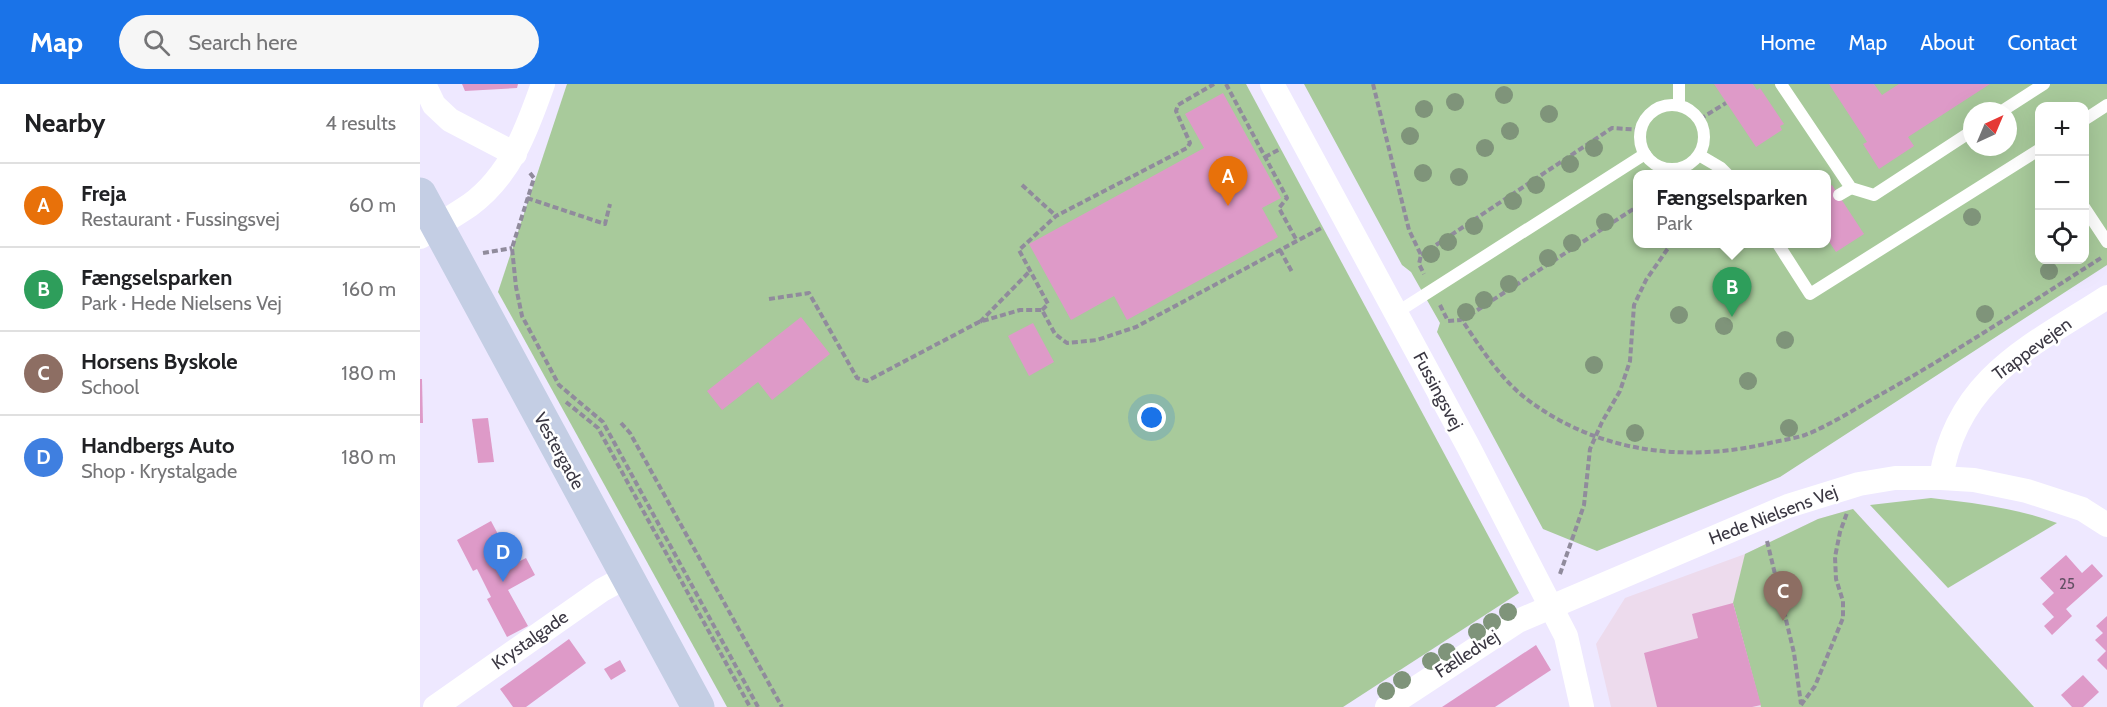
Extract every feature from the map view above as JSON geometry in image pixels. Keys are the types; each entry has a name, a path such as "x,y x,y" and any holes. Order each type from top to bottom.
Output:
{"main road":[{"name":"Vestergade","path":"420,194 428,231 534,404 698,707"}],"street":[{"path":"424,84 434,105 450,120 515,154"},
{"path":"428,231 472,204 497,180 515,154 543,84"},
{"name":"Fussingsvej","path":"1272,84 1566,636 1582,707"},
{"name":"Trappevejen","path":"1941,477 1944,458 1957,425 1971,400 1998,369 2107,297"},
{"name":"Hede Nielsens Vej","path":"1551,606 1788,506 1859,484 1895,478 1941,477 1974,480 2027,491 2082,509 2107,525"},
{"name":"Krystalgade","path":"435,707 602,590 628,576"},
{"name":"Fælledvej","path":"1386,707 1518,621 1551,606"}],"lane":[{"path":"1679,84 1679,105"},
{"path":"1781,84 1851,188 1874,195 1963,137"},
{"path":"2016,102 2044,84"},
{"path":"1663,170 1645,154 1640,142 1641,130 1646,118 1655,109 1666,105 1679,105 1691,110 1700,119 1704,131 1704,144 1699,155 1690,164 1671,170"},
{"path":"2089,117 2107,105"},
{"path":"1781,248 1810,294 2035,152"},
{"path":"1396,313 1645,154"},
{"path":"1699,155 1723,170"},
{"path":"1839,195 1851,188"},
{"path":"2087,210 2107,242"}],"path":[{"path":"769,299 809,293 857,378 867,381 980,322 1020,310 1042,310 1048,304 1019,250 1056,216 1187,148 1190,143 1176,111 1178,105 1214,84"},
{"path":"1226,84 1287,198 1279,208 1297,241"},
{"path":"1373,84 1409,230 1421,255 1419,264 1448,321 1462,320 1633,209"},
{"path":"1700,119 1726,103"},
{"path":"1421,255 1612,128 1641,130"},
{"path":"515,154 534,178 512,248 522,316 559,385 603,422 758,707"},
{"path":"1022,185 1056,216"},
{"path":"528,198 605,224 610,204"},
{"path":"1042,310 1055,334 1067,343 1097,340 1136,327 1344,216"},
{"path":"1551,606 1584,505 1590,449 1620,391 1630,361 1634,305 1646,280 1668,248"},
{"path":"1280,250 1292,272"},
{"path":"1462,320 1491,362 1526,399 1556,418 1595,437 1637,449 1693,453 1747,449 1806,435 1931,366 2107,254"},
{"path":"980,322 1030,271"},
{"path":"534,404 562,399 598,428 750,707"},
{"path":"621,423 636,443 782,707"},
{"path":"1801,706 1815,686 1843,618 1842,601 1836,579 1835,557 1840,532 1848,514 1841,489"},
{"path":"1761,517 1794,653 1801,706"}],"shaded area":[{"path":"1853,509 2034,707 1611,707 1596,644 1625,598 1745,554 1818,519"}],"green space":[{"path":"567,84 1246,84 1519,593 1343,707 727,707 498,292"},
{"path":"1304,84 2107,84 2107,265 1780,477 1597,551 1543,529 1437,332 1440,323 1411,272 1402,265"},
{"path":"1931,498 2011,510 2057,523 1948,588 1870,505"},
{"path":"1853,509 2034,707 1761,707 1733,603 1745,554 1818,519"}],"building":[{"path":"462,84 518,84 517,88 465,91"},
{"path":"1714,84 1753,84 1757,90 1760,88 1784,124 1780,126 1782,130 1756,147"},
{"path":"1829,84 1874,84 1882,95 1899,84 1990,84 1908,137 1914,146 1879,169 1863,144 1867,142"},
{"path":"1223,93 1281,198 1262,208 1278,237 1127,320 1114,296 1071,320 1029,244 1204,148 1185,114"},
{"path":"1831,186 1864,234 1836,252 1831,244"},
{"path":"801,317 830,354 772,400 758,382 722,410 707,391"},
{"path":"1033,323 1054,362 1029,376 1008,336"},
{"path":"420,379 422,379 423,423 420,423"},
{"path":"488,418 494,462 478,463 472,419"},
{"path":"491,521 508,553 504,555 510,566 526,558 535,575 508,590 528,626 507,637 487,599 491,597 477,569 473,571 457,540"},
{"path":"2066,555 2082,573 2092,564 2103,576 2066,609 2072,616 2052,635 2044,626 2054,617 2042,604 2054,593 2040,578"},
{"path":"1733,603 1761,705 1752,707 1657,707 1644,653 1698,638 1692,614"},
{"path":"2107,616 2107,670 2097,660 2106,651 2095,640 2103,633 2096,626"},
{"path":"569,639 586,663 526,707 513,707 500,689"},
{"path":"1536,645 1551,670 1495,707 1442,707"},
{"path":"620,660 626,671 611,680 604,669"},
{"path":"2083,675 2099,692 2083,707 2072,707 2061,695"}],"place":[{"name":"Freja","path":"1228,206"},
{"name":"Fængselsparken","path":"1732,317"},
{"name":"Handbergs Auto","path":"503,582"},
{"name":"Horsens Byskole","path":"1783,621"}]}
